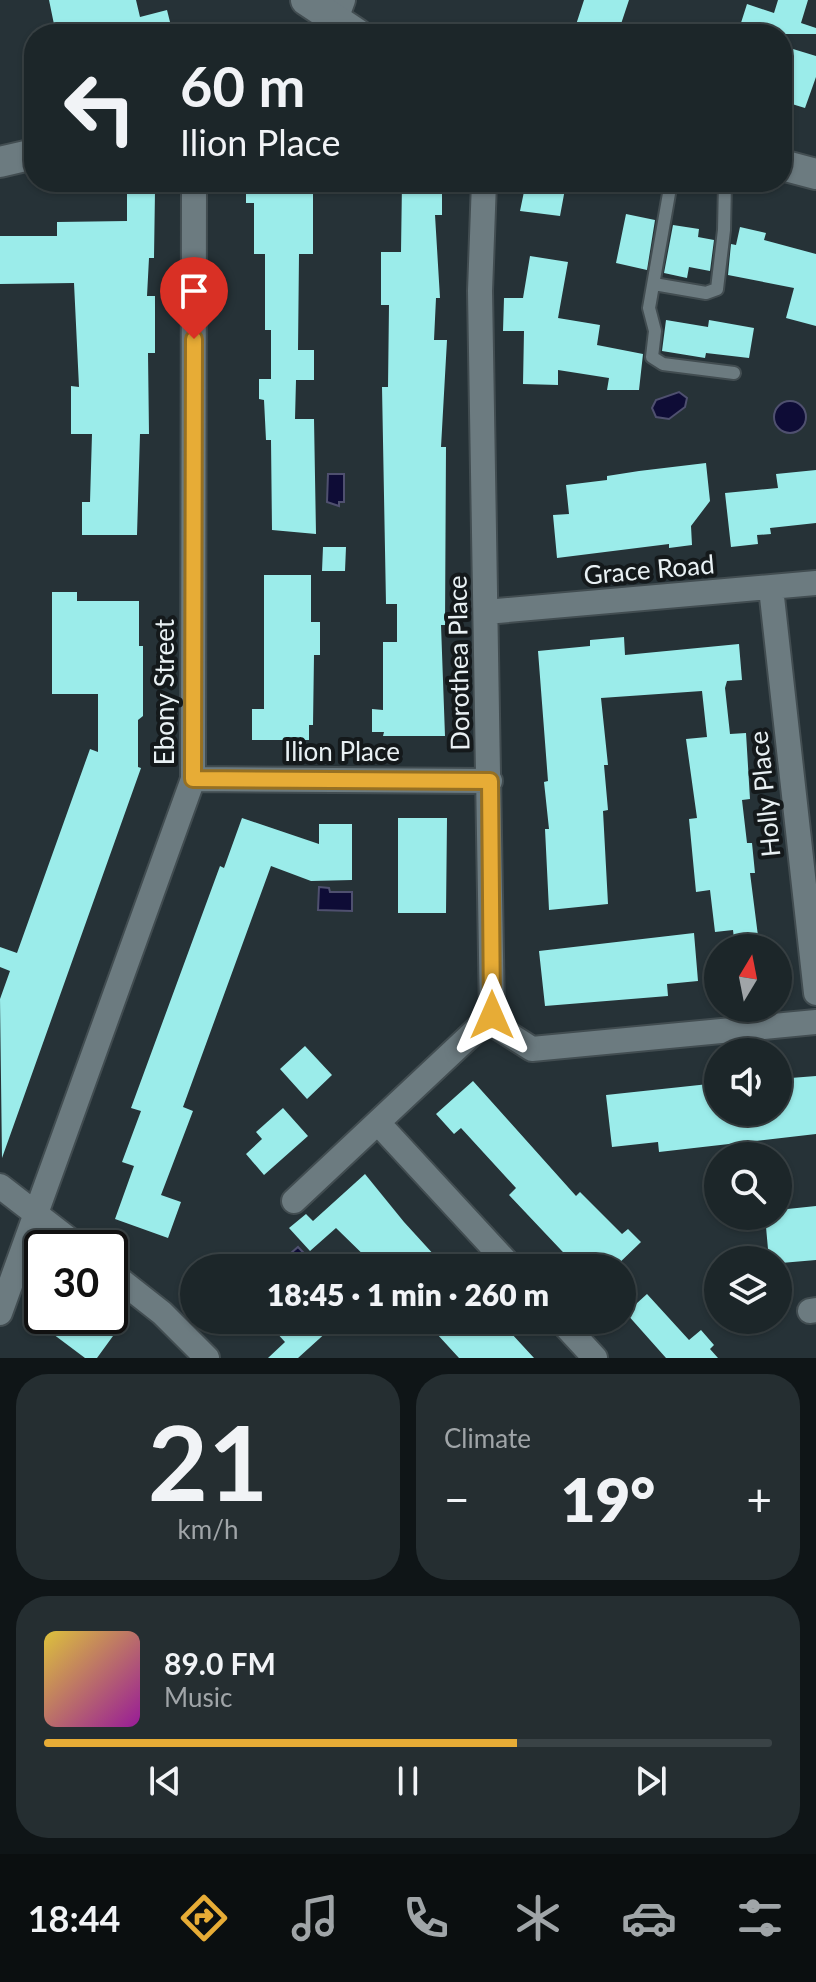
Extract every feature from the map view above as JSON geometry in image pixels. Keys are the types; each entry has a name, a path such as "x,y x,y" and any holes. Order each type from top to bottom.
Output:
{"street":[{"path":"306,0 342,22"},
{"path":"0,162 24,156"},
{"path":"792,168 816,174"},
{"name":"Ebony Street","path":"0,1313 193,779 194,192"},
{"name":"Dorothea Place","path":"484,192 480,291 492,1015"},
{"name":"Grace Road","path":"486,612 816,583"},
{"name":"Holly Place","path":"771,588 816,993"},
{"name":"Ilion Place","path":"193,779 490,781"},
{"path":"294,1201 492,1015 499,1028 532,1049 816,1022"},
{"path":"379,1124 499,1254"},
{"path":"0,1186 57,1230"},
{"path":"128,1286 162,1313 207,1358"},
{"path":"573,1334 595,1358"}],"lane":[{"path":"669,192 649,308 655,331 652,357 655,362 734,373"},
{"path":"654,284 706,293 717,289 724,192"}],"shaded area":[{"path":"679,392 687,398 685,407 669,419 656,417 652,408 656,400"},
{"path":"790,401 801,406 806,417 801,428 790,433 779,428 774,417 779,406"},
{"path":"328,474 344,474 344,502 339,502 339,506 327,502"},
{"path":"319,887 329,888 330,892 352,892 352,911 318,910"},
{"path":"298,1247 305,1254 290,1254"}],"building":[{"path":"49,0 136,0 140,17 167,10 170,24 54,24"},
{"path":"584,0 629,0 621,24 576,24"},
{"path":"778,0 808,0 801,23 816,28 816,34 792,34 792,24 741,24 747,4 774,13"},
{"path":"793,49 816,56 816,77 805,108 792,104"},
{"path":"127,192 155,192 154,258 149,258 147,296 155,296 155,353 148,353 149,434 140,434 137,535 82,535 82,502 90,502 92,434 71,434 71,386 79,387 74,283 0,284 0,236 57,236 57,222 127,221"},
{"path":"246,192 313,192 313,254 299,254 298,350 314,350 314,380 296,380 295,419 314,419 316,534 272,530 271,440 266,440 264,400 259,399 259,379 271,379 271,330 265,330 265,254 254,254 254,203 246,203"},
{"path":"402,192 442,192 442,215 435,215 440,298 436,298 434,340 447,340 441,447 446,447 445,625 441,625 445,736 383,736 384,732 372,732 372,709 383,710 383,642 397,642 397,604 386,604 382,387 388,387 389,305 381,305 381,252 401,252"},
{"path":"524,192 564,192 560,216 520,211"},
{"path":"626,214 655,220 647,270 616,263"},
{"path":"673,225 699,229 698,237 714,240 710,271 689,267 687,278 664,273"},
{"path":"740,227 766,233 764,240 816,254 816,326 786,318 794,288 728,275 731,244 736,245"},
{"path":"530,256 568,262 558,318 600,325 597,345 643,354 639,390 607,390 609,378 558,370 558,385 523,384 524,331 503,331 504,298 523,298"},
{"path":"666,320 708,327 709,320 754,328 749,358 706,353 705,358 662,351"},
{"path":"706,463 710,501 691,526 692,545 669,548 669,544 557,558 553,515 569,514 566,485 607,480 607,476"},
{"path":"816,470 816,523 770,528 771,534 757,535 758,544 731,547 725,493 778,488 776,474"},
{"path":"323,547 346,547 345,571 322,571"},
{"path":"264,575 311,575 311,622 320,622 320,655 314,655 313,725 309,725 309,740 252,740 252,709 264,709"},
{"path":"52,592 77,592 77,601 139,601 139,646 143,646 143,716 138,720 138,767 141,768 2,1158 0,999 10,971 0,967 0,947 17,953 90,749 98,752 98,694 52,694"},
{"path":"624,637 625,655 739,644 742,680 727,681 725,688 730,734 746,733 750,799 742,800 747,843 752,843 755,873 750,873 758,934 733,934 733,930 715,932 710,890 696,892 689,819 697,818 686,739 707,737 702,691 601,698 608,765 604,765 608,810 603,811 608,904 549,910 545,829 549,829 544,782 548,781 538,651 590,646 590,640"},
{"path":"242,818 319,844 319,824 352,824 352,880 311,881 271,866 183,1107 193,1111 161,1195 181,1202 168,1238 115,1219 134,1166 122,1162 141,1111 131,1108 220,866 224,868"},
{"path":"398,818 447,818 446,913 398,913"},
{"path":"694,933 698,981 667,984 668,996 545,1006 539,951"},
{"path":"305,1046 332,1075 307,1099 280,1069"},
{"path":"816,1076 816,1134 746,1142 704,1142 704,1147 659,1152 658,1142 612,1147 606,1095 704,1084 704,1126 792,1126 792,1078"},
{"path":"473,1081 576,1196 580,1192 622,1234 628,1229 641,1242 629,1254 565,1254 509,1195 516,1188 461,1128 454,1134 436,1114"},
{"path":"283,1108 308,1136 264,1175 246,1154 262,1139 256,1132"},
{"path":"365,1174 433,1254 363,1254 336,1228 310,1251 289,1228 306,1214 313,1221"},
{"path":"816,1206 816,1260 792,1262 792,1246 768,1246 766,1230 792,1230 792,1209"},
{"path":"647,1294 689,1340 701,1330 714,1345 710,1349 718,1358 666,1358 636,1324 636,1304"},
{"path":"53,1334 113,1336 97,1358 85,1358"},
{"path":"278,1334 325,1334 298,1358 268,1358 285,1342"},
{"path":"437,1334 512,1334 534,1358 459,1358"}],"route":[{"path":"194,339 193,779 490,781 492,1015"}]}
